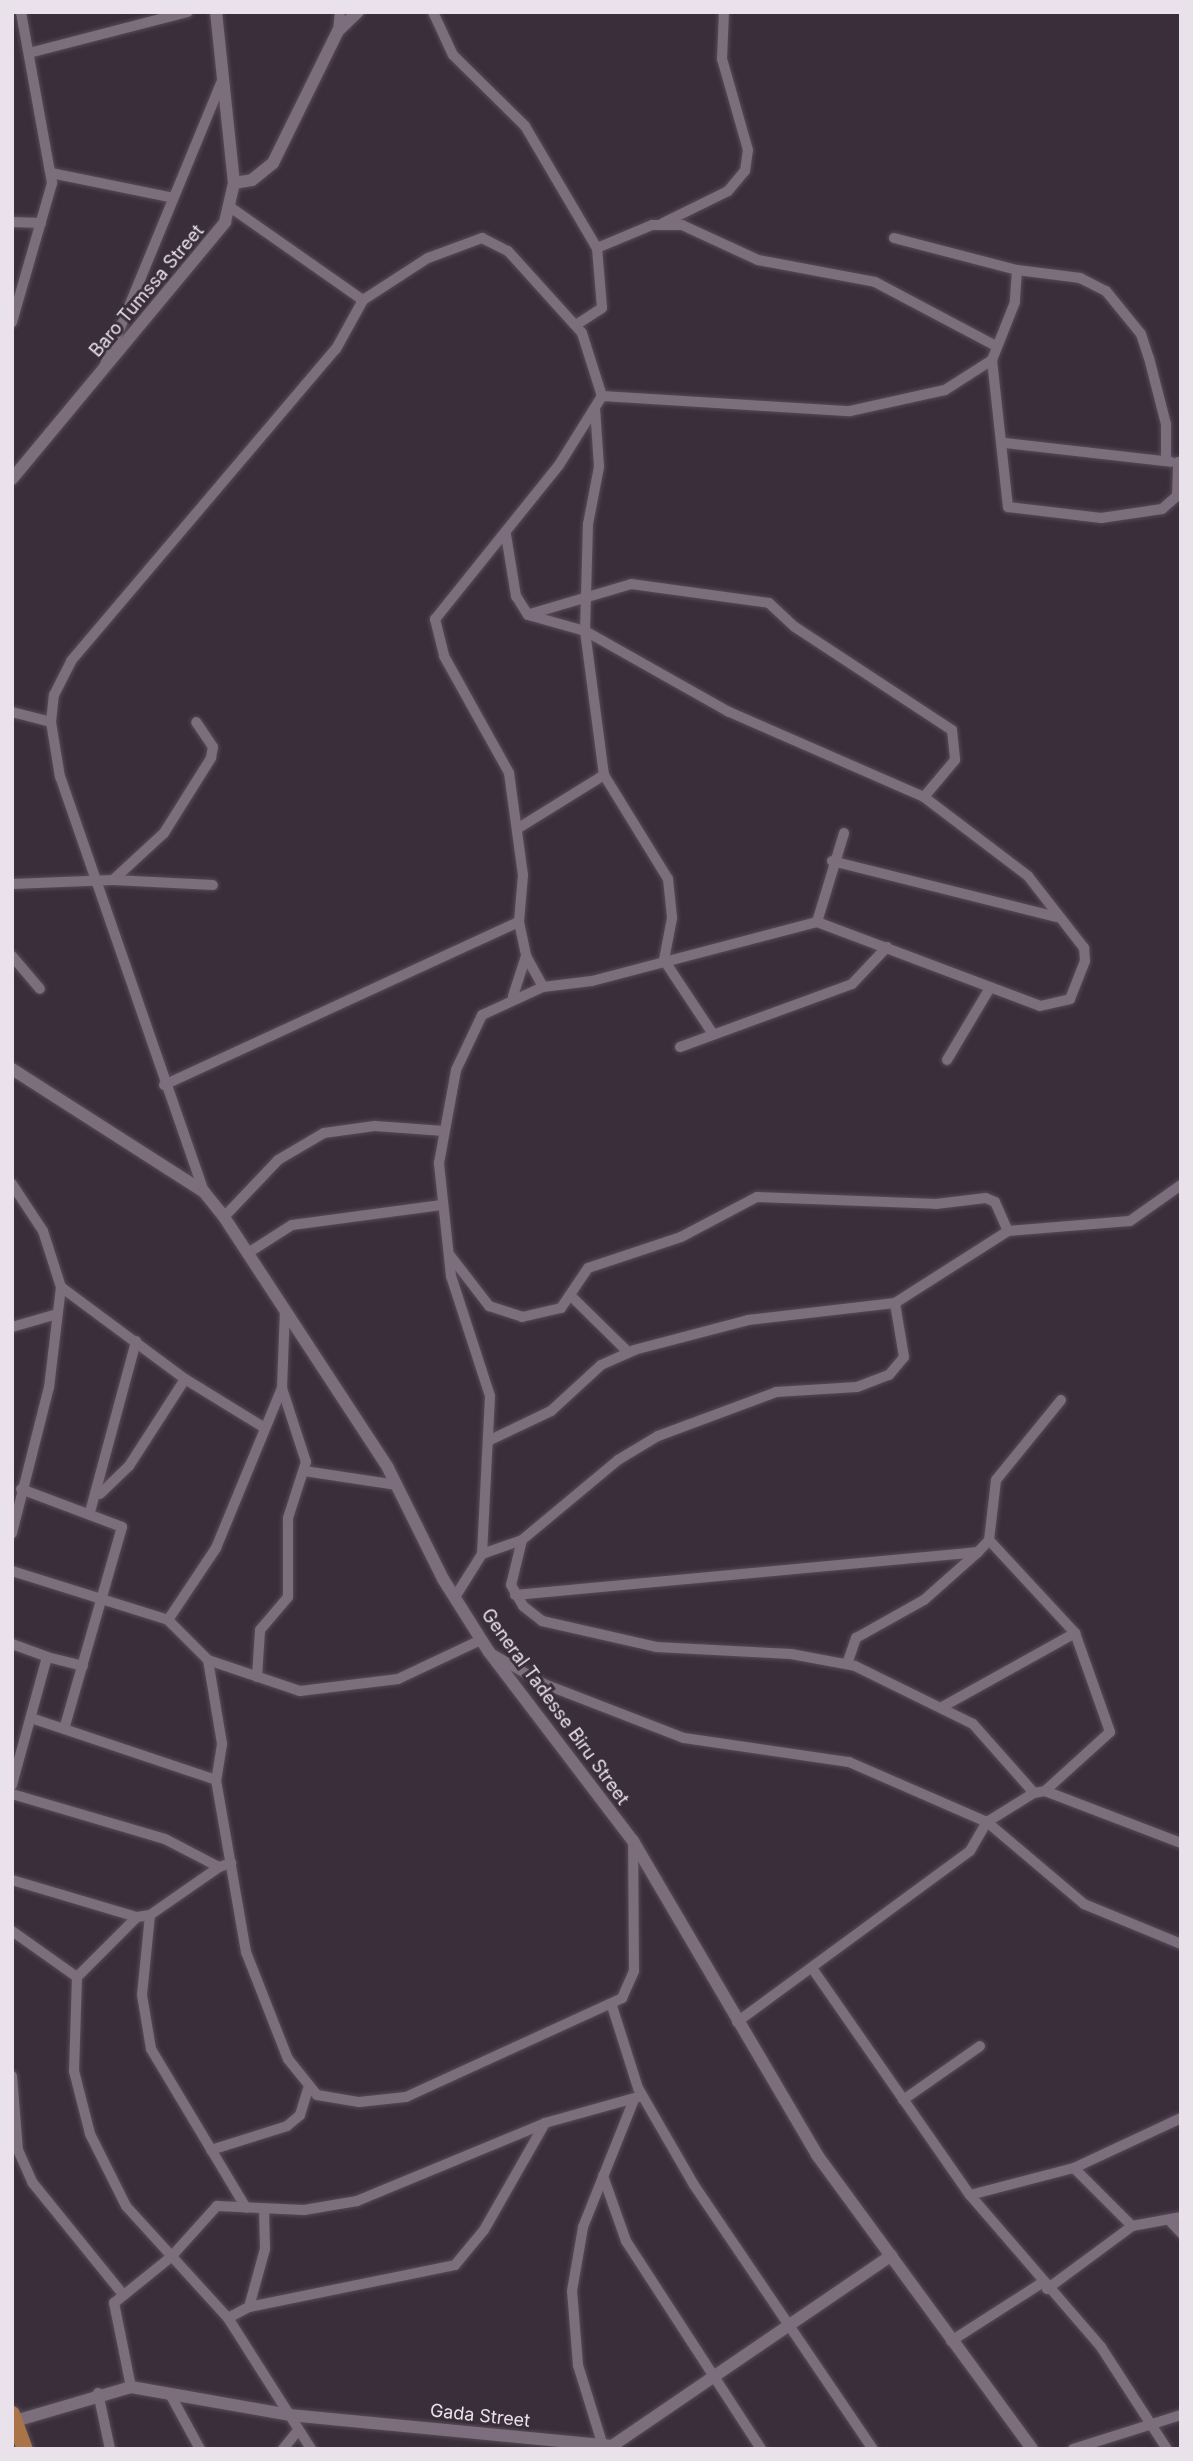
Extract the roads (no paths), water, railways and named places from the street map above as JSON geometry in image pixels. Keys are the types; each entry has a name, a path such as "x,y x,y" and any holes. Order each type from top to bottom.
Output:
{"highway":[{"path":"13,2417 25,2449"}],"street":[{"path":"12,322 41,223 51,173 22,12"},
{"path":"29,53 146,17 188,12"},
{"name":"Baro Tumssa Street","path":"12,479 103,369 210,247 230,207 234,183 216,12"},
{"path":"234,183 252,180 273,163 338,31 340,12"},
{"path":"338,31 358,12"},
{"path":"433,12 453,55 525,127 597,248 602,308 576,325"},
{"path":"597,248 663,223 728,191 745,171 748,150 722,59 724,12"},
{"path":"103,369 169,197 222,80"},
{"path":"51,173 169,197"},
{"path":"230,207 363,300"},
{"path":"12,222 41,223"},
{"path":"663,223 682,225 758,260 875,282 994,345"},
{"path":"204,1192 164,1085 60,777 51,722 54,695 71,661 336,349 363,300 428,258 482,238 508,251 576,325 602,396"},
{"path":"894,238 1017,270 1080,278 1122,306 1141,334 1161,393 1166,461"},
{"path":"1005,443 1180,462 1170,505 1089,517 1008,507 1005,443 992,360 994,345 1010,318 1017,270"},
{"path":"602,396 850,411 923,397 970,378 992,360"},
{"path":"543,987 526,956 519,922 520,827 502,755 444,656 435,619 506,535 602,396"},
{"path":"595,408 590,592 585,631 604,775 668,879 672,918 664,960 713,1034"},
{"path":"455,1597 482,1554 488,1383 449,1254 442,1205 444,1131 466,1037 482,1015 513,996 543,987 578,985 664,960 817,922 1040,1006 1070,999 1084,975 1084,948 1056,917 1028,876 924,797 729,712 585,631 528,615 516,596 506,535"},
{"path":"528,615 590,592 631,584 769,603 795,627 952,730 955,760 924,797"},
{"path":"12,712 51,722"},
{"path":"113,880 164,833 211,758 213,747 196,722"},
{"path":"520,827 604,775"},
{"path":"817,922 832,861 844,833"},
{"path":"832,861 1056,917"},
{"path":"12,884 96,884 113,880 213,885"},
{"path":"164,1085 519,922"},
{"path":"680,1047 852,984 887,947"},
{"path":"12,956 40,989"},
{"path":"513,996 526,956"},
{"path":"947,1060 990,988"},
{"name":"General Tadesse Biru Street","path":"12,1069 204,1192 224,1217 285,1307 397,1485 455,1597 481,1640 633,1841 817,2155 1032,2449"},
{"path":"224,1217 278,1160 324,1133 375,1126 444,1131"},
{"path":"12,1184 43,1231 61,1287 49,1388 21,1489 12,1533"},
{"path":"488,1441 551,1412 601,1365 628,1352 722,1324 895,1303 1008,1231 1130,1221 1181,1185"},
{"path":"449,1254 474,1293 503,1314 546,1314 572,1297 588,1268 681,1237 757,1197 936,1204 986,1198 995,1202 1008,1231"},
{"path":"248,1253 292,1225 442,1205"},
{"path":"61,1287 185,1379 264,1427"},
{"path":"572,1297 628,1352"},
{"path":"482,1554 522,1541 618,1460 659,1436 776,1392 857,1387 889,1374 904,1357 895,1303"},
{"path":"257,1677 260,1630 288,1597 288,1518 304,1471 305,1453 282,1388 285,1307"},
{"path":"12,1327 57,1314"},
{"path":"90,1512 100,1494 136,1341"},
{"path":"100,1494 129,1466 185,1379"},
{"path":"168,1620 216,1548 282,1388"},
{"path":"847,1664 856,1639 924,1600 989,1540 996,1480 1061,1400"},
{"path":"304,1471 397,1485"},
{"path":"21,1489 90,1512 122,1527 104,1598 64,1729"},
{"path":"989,1540 1075,1633 1110,1732 1045,1791"},
{"path":"515,1595 522,1541"},
{"path":"515,1595 978,1552"},
{"path":"12,1571 168,1620 208,1660 257,1677 317,1692 386,1682 481,1640"},
{"path":"515,1595 542,1621 637,1643 847,1664 944,1706 994,1742 1034,1793"},
{"path":"944,1706 1075,1633"},
{"path":"12,1644 83,1666"},
{"path":"489,1652 544,1684 669,1733 849,1762 987,1822 1084,1904 1181,1944"},
{"path":"12,1785 47,1657"},
{"path":"208,1660 222,1744 216,1780 258,1994 309,2089 343,2101 406,2097 612,2006 629,1991 634,1971 633,1841"},
{"path":"30,1718 216,1780"},
{"path":"737,2022 970,1851 987,1822 1034,1793 1045,1791 1181,1843"},
{"path":"12,1794 165,1839 219,1867"},
{"path":"12,1880 137,1917 150,1915 219,1867 231,1863"},
{"path":"150,1915 145,2030 158,2066 246,2208"},
{"path":"137,1917 77,1977 74,2071 90,2134 117,2193 171,2257 228,2318 311,2449"},
{"path":"12,1931 77,1977"},
{"path":"812,1968 970,2195 1044,2286 1101,2347 1156,2428 1167,2449"},
{"path":"612,2006 638,2099 873,2449"},
{"path":"902,2100 981,2046"},
{"path":"12,2076 18,2150 32,2182 121,2292"},
{"path":"211,2150 287,2126 300,2115 309,2089"},
{"path":"131,2387 111,2312 121,2292 171,2257 217,2206 264,2209 356,2201 545,2123 638,2099"},
{"path":"603,2446 578,2365 572,2311 580,2240 603,2176 638,2099"},
{"path":"970,2195 1074,2168 1181,2118"},
{"path":"228,2318 249,2307 456,2265 484,2230 545,2123"},
{"path":"1074,2168 1132,2226"},
{"path":"603,2176 626,2241 711,2379 761,2449"},
{"path":"249,2307 265,2249 264,2209"},
{"path":"951,2341 1044,2286 1132,2226 1181,2217"},
{"path":"1169,2220 1181,2233"},
{"name":"Gada Street","path":"13,2417 98,2393 131,2387 290,2414 603,2446 625,2440 891,2256"},
{"path":"98,2393 110,2449"},
{"path":"170,2394 200,2449"},
{"path":"1073,2449 1156,2428 1181,2415"},
{"path":"283,2449 298,2432"}]}
